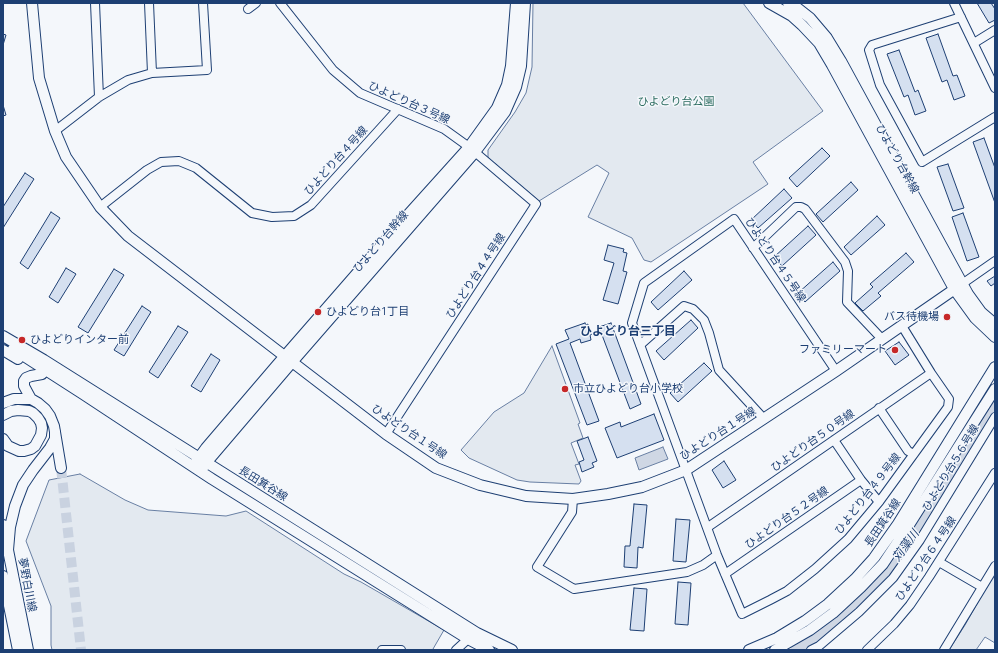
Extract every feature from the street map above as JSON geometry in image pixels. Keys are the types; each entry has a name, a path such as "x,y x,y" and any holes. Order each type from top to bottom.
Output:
{"street":[{"name":"ひよどり台１号線","path":"32,3 39,78 55,131 66,157 100,207 128,236 386,434 436,468 480,485 526,496 573,499 642,487 686,470 836,371 995,260"},
{"path":"95,3 99,97"},
{"path":"149,3 152,73"},
{"path":"55,131 99,97 128,80 152,73 207,70 203,3"},
{"path":"248,9 256,3"},
{"name":"ひよどり台３号線","path":"280,3 333,70 360,93 444,129 472,150"},
{"name":"ひよどり台幹線","path":"472,150 497,108 507,85 511,66 516,3"},
{"name":"ひよどり台幹線","path":"200,465 206,448 289,359 406,217 472,150 505,112 516,87 521,66 525,3"},
{"name":"ひよどり台幹線","path":"769,3 792,16 819,43 958,286 968,294 981,312 995,324"},
{"name":"ひよどり台幹線","path":"788,3 796,7 810,18 827,38 975,318 995,337"},
{"path":"954,3 995,88"},
{"path":"961,16 872,45 869,50 880,85 922,162 995,117"},
{"path":"974,43 995,30"},
{"name":"ひよどり台４号線","path":"100,207 147,170 162,162 179,161 196,168 252,213 272,218 294,216 311,205 398,109"},
{"name":"ひよどり台４４号線","path":"386,434 536,204 472,150"},
{"path":"753,248 796,207 805,209 845,262 848,272 847,302 882,339"},
{"name":"ひよどり台４５号線","path":"686,470 632,323 644,283 734,219 836,371"},
{"path":"640,345 684,306 693,308 704,320 709,332 718,370 764,419"},
{"name":"ひよどり台４９号線","path":"686,470 717,554 742,614 787,591 816,569 848,539 879,502 948,407 949,399 902,326"},
{"name":"長田箕谷線","path":"3,336 185,448 200,465 468,639 489,650"},
{"name":"長田箕谷線","path":"3,343 110,412 477,632 512,650"},
{"path":"3,350 42,374 110,412"},
{"name":"長田箕谷線","path":"756,649 805,621 828,604 855,579 874,558 898,524 995,367"},
{"name":"ひよどり台５０号線","path":"708,527 931,373"},
{"path":"31,400 24,386 24,381 26,378 31,376 42,374"},
{"name":"長田箕谷線","path":"775,650 810,630 833,613 862,587 883,564 995,389"},
{"path":"3,403 14,399 23,398 38,403 45,409 54,426 61,468"},
{"name":"ひよどり台５６号線","path":"817,649 860,612 893,578 920,540 995,416 984,407"},
{"path":"879,408 908,451 914,454"},
{"path":"3,439 8,446 19,451 24,451 35,446 41,436 42,428 38,418 29,411 18,410 4,414"},
{"path":"8,550 10,527 15,506 33,470 55,439 55,431"},
{"path":"834,440 861,480 879,502"},
{"name":"ひよどり台６４号線","path":"867,650 894,624 910,605 995,473"},
{"name":"ひよどり台５２号線","path":"725,574 861,480"},
{"path":"573,499 572,512 538,567 574,588 687,572 703,565 717,554"},
{"name":"夢野白川線","path":"3,525 28,650"},
{"path":"939,562 982,587"},
{"path":"944,650 995,566"},
{"name":"夢野白川線","path":"3,576 17,650"},
{"path":"3,606 17,650"},
{"path":"456,650 468,639"},
{"path":"382,650 401,650"}],"green space":[{"name":"ひよどり台公園","path":"533,3 743,3 823,111 753,162 768,184 651,262 644,260 632,238 588,217 609,173 597,165 539,201 488,158 488,150 515,112 526,93 532,67"},
{"path":"552,346 580,423 578,424 583,438 571,443 579,464 575,465 581,481 579,484 517,480 469,458 461,450 494,412 524,393"},
{"path":"80,474 125,500 148,510 226,516 246,511 344,574 361,582 444,630 433,649 435,650 52,650 51,606 26,541 49,480"},
{"path":"995,572 995,643 985,637 976,650 949,650 965,625"}],"shaded area":[{"path":"663,447 668,459 639,470 635,458"}],"building":[{"path":"977,3 991,3 995,9 995,20 989,23"},
{"path":"3,34 6,35 3,45"},
{"path":"938,34 953,76 957,75 965,96 954,100 947,80 942,82 926,38"},
{"path":"899,50 915,92 918,90 926,111 915,115 908,95 904,97 887,54"},
{"path":"3,105 6,115 3,116"},
{"path":"984,138 995,168 995,203 973,142"},
{"path":"822,148 830,156 797,187 789,178"},
{"path":"948,164 964,208 953,211 937,167"},
{"path":"25,173 34,179 3,228 3,207"},
{"path":"851,182 858,190 823,222 816,214"},
{"path":"784,189 792,198 758,228 751,220"},
{"path":"51,212 60,218 28,269 20,263"},
{"path":"963,213 979,257 967,261 952,217"},
{"path":"877,216 885,225 851,255 844,247"},
{"path":"808,226 816,235 782,266 774,257"},
{"path":"608,245 624,249 623,252 627,253 623,271 627,272 618,304 603,300 614,263 604,260"},
{"path":"906,253 914,262 878,293 881,296 863,311 855,303 873,287 870,284"},
{"path":"833,262 840,271 805,302 798,293"},
{"path":"66,268 76,274 58,303 49,297"},
{"path":"114,269 124,275 88,333 78,327"},
{"path":"684,271 692,280 658,310 651,302"},
{"path":"995,276 995,283 991,286 987,281"},
{"path":"142,306 151,312 124,356 114,350"},
{"path":"691,320 698,328 664,360 656,351"},
{"path":"585,323 586,325 588,324 592,334 590,335 591,340 581,343 580,339 570,343 599,421 587,425 556,344 569,339 565,330"},
{"path":"611,323 641,404 630,409 599,327"},
{"path":"178,326 188,332 158,378 149,372"},
{"path":"899,342 909,355 895,365 885,351"},
{"path":"211,354 220,360 201,392 191,386"},
{"path":"704,363 712,371 678,402 670,393"},
{"path":"654,414 664,440 617,458 605,428 620,422 621,427"},
{"path":"588,437 597,461 592,463 594,467 582,472 579,462 584,460 577,441"},
{"path":"724,461 736,480 723,488 712,470"},
{"path":"634,504 647,505 643,548 638,547 637,568 624,567 625,546 630,546"},
{"path":"676,519 690,520 686,562 673,561"},
{"path":"678,582 691,583 688,625 675,624"},
{"path":"634,588 647,589 644,631 630,630"}],"waterway":[{"name":"苅藻川","path":"992,410 995,406"},
{"name":"苅藻川","path":"798,650 862,602 911,543 987,418"}],"tunnel":[{"path":"61,468 81,650"}],"place":[{"name":"ひよどり台1丁目","path":"318,312"},
{"name":"バス待機場","path":"947,317"},
{"name":"ひよどりインター前","path":"22,340"},
{"name":"ファミリーマート","path":"895,350"},
{"name":"市立ひよどり台小学校","path":"565,389"}],"district":[{"name":"ひよどり台三丁目","path":"628,332"}]}
